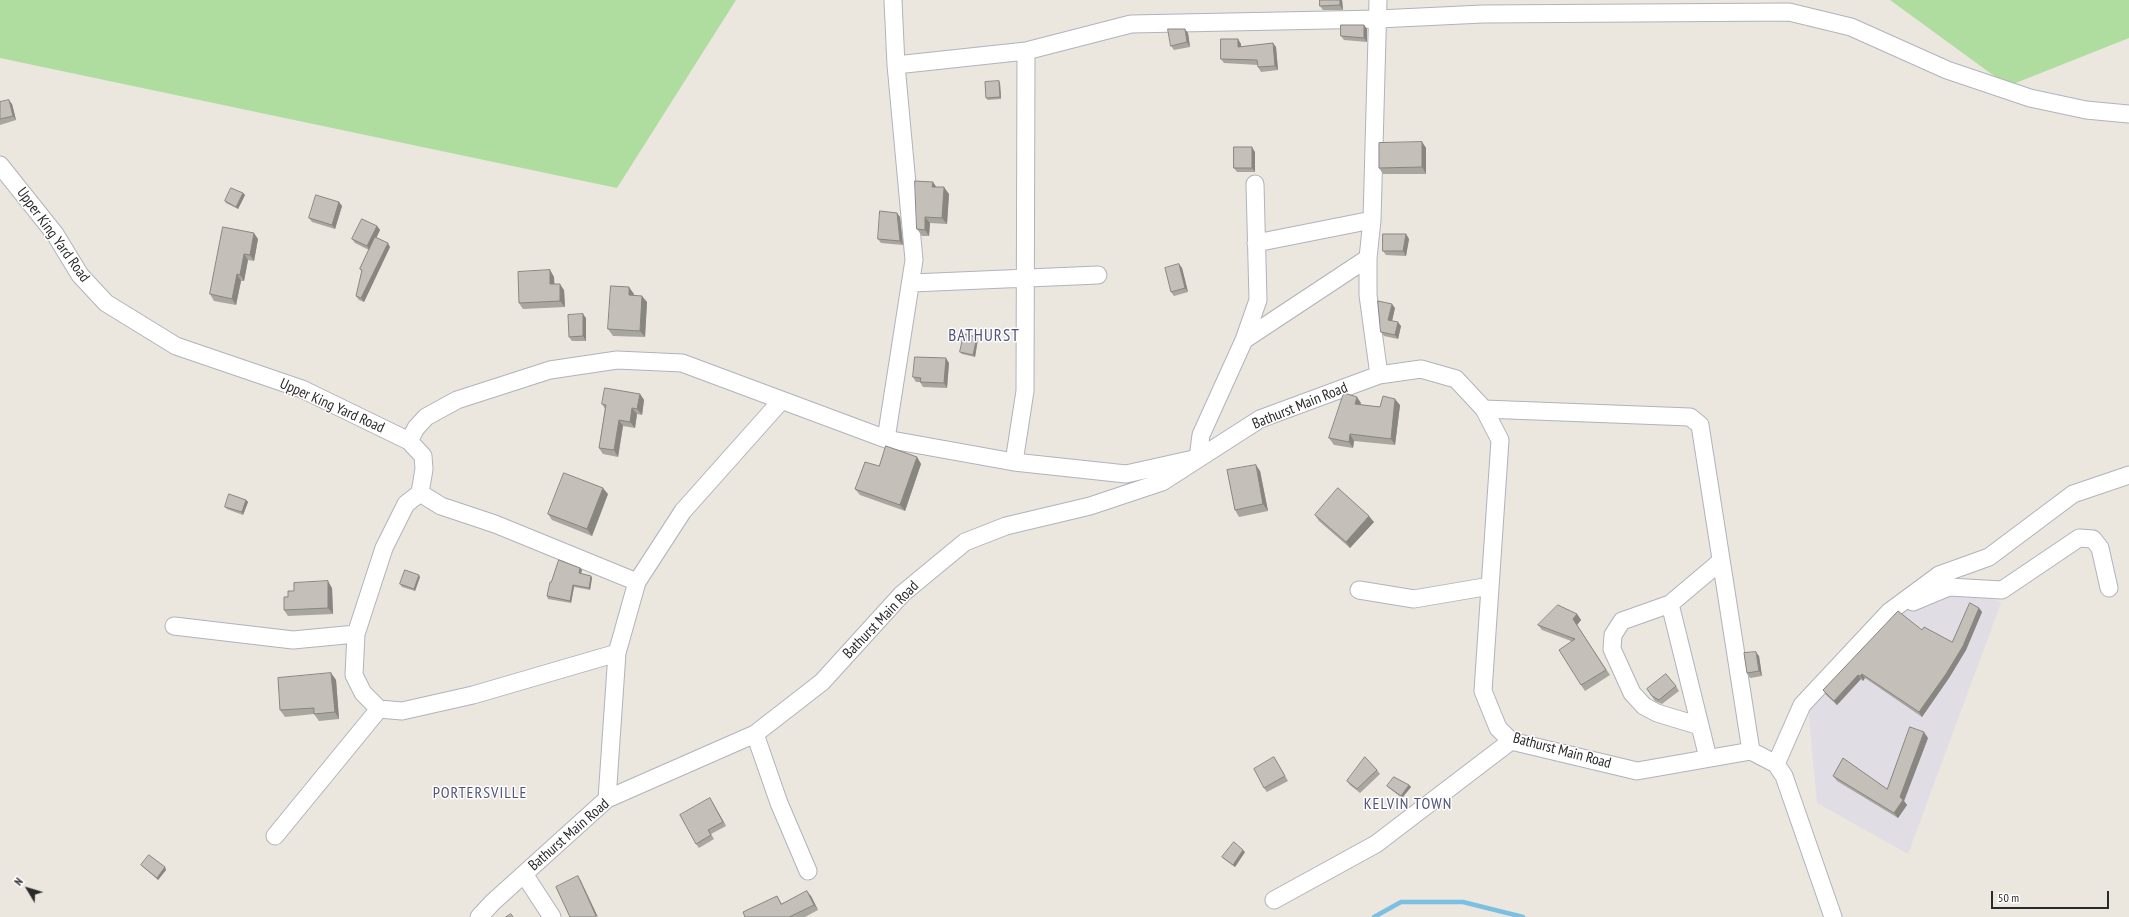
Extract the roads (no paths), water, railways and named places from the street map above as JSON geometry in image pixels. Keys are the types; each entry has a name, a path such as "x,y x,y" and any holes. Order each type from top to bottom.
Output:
{"street":[{"path":"1378,0 1372,220 1368,258 1368,295 1379,375"},
{"path":"886,439 912,283 914,260 890,4"},
{"path":"896,65 1026,51 1131,24 1378,19 1485,7 1789,12 1851,27 1947,70 2030,98 2086,110 2129,114"},
{"path":"1014,462 1025,391 1026,51"},
{"name":"Upper King Yard Road","path":"0,164 55,234 80,275 106,303 176,346 302,389 409,440 423,456 424,470 420,493"},
{"path":"409,440 416,428 426,417 457,400 550,370 617,360 682,363 780,401 886,439 1014,462 1126,474 1198,458 1201,435 1244,340 1258,300 1255,184"},
{"path":"1256,243 1372,220"},
{"path":"1244,340 1368,258"},
{"path":"912,283 1098,275"},
{"name":"Bathurst Main Road","path":"479,917 607,799 755,734 822,682 902,594 965,542 1006,526 1090,506 1162,482 1260,419 1379,375 1421,369 1456,379 1484,409 1500,440 1483,692 1498,728 1511,741 1637,770 1751,751"},
{"path":"607,799 617,653 636,582 683,511 780,401"},
{"path":"1484,409 1690,417 1700,425 1751,751 1776,764 1784,776 1833,917"},
{"path":"1776,764 1802,705 1889,612 1939,575 1989,557 2073,494 2129,475"},
{"path":"617,653 473,695 402,711 378,709 363,693 354,675 356,634 384,548 406,504 420,493 441,506 495,524 636,582"},
{"path":"1889,612 1949,587 2002,590 2079,538 2094,539 2100,548 2109,588"},
{"path":"1700,726 1657,713 1644,706 1632,693 1612,649 1613,635 1622,621 1670,604 1721,561"},
{"path":"1359,590 1414,599 1490,586"},
{"path":"1670,604 1708,758"},
{"path":"174,626 293,640 356,634"},
{"path":"275,836 378,709"},
{"path":"755,734 779,803 808,871"},
{"path":"1274,900 1376,844 1511,741"},
{"path":"524,874 552,917"}],"waterway":[{"path":"1374,917 1401,902 1463,902 1523,917"}],"district":[{"name":"BATHURST","path":"984,336"},
{"name":"PORTERSVILLE","path":"480,793"},
{"name":"KELVIN TOWN","path":"1408,804"}]}
